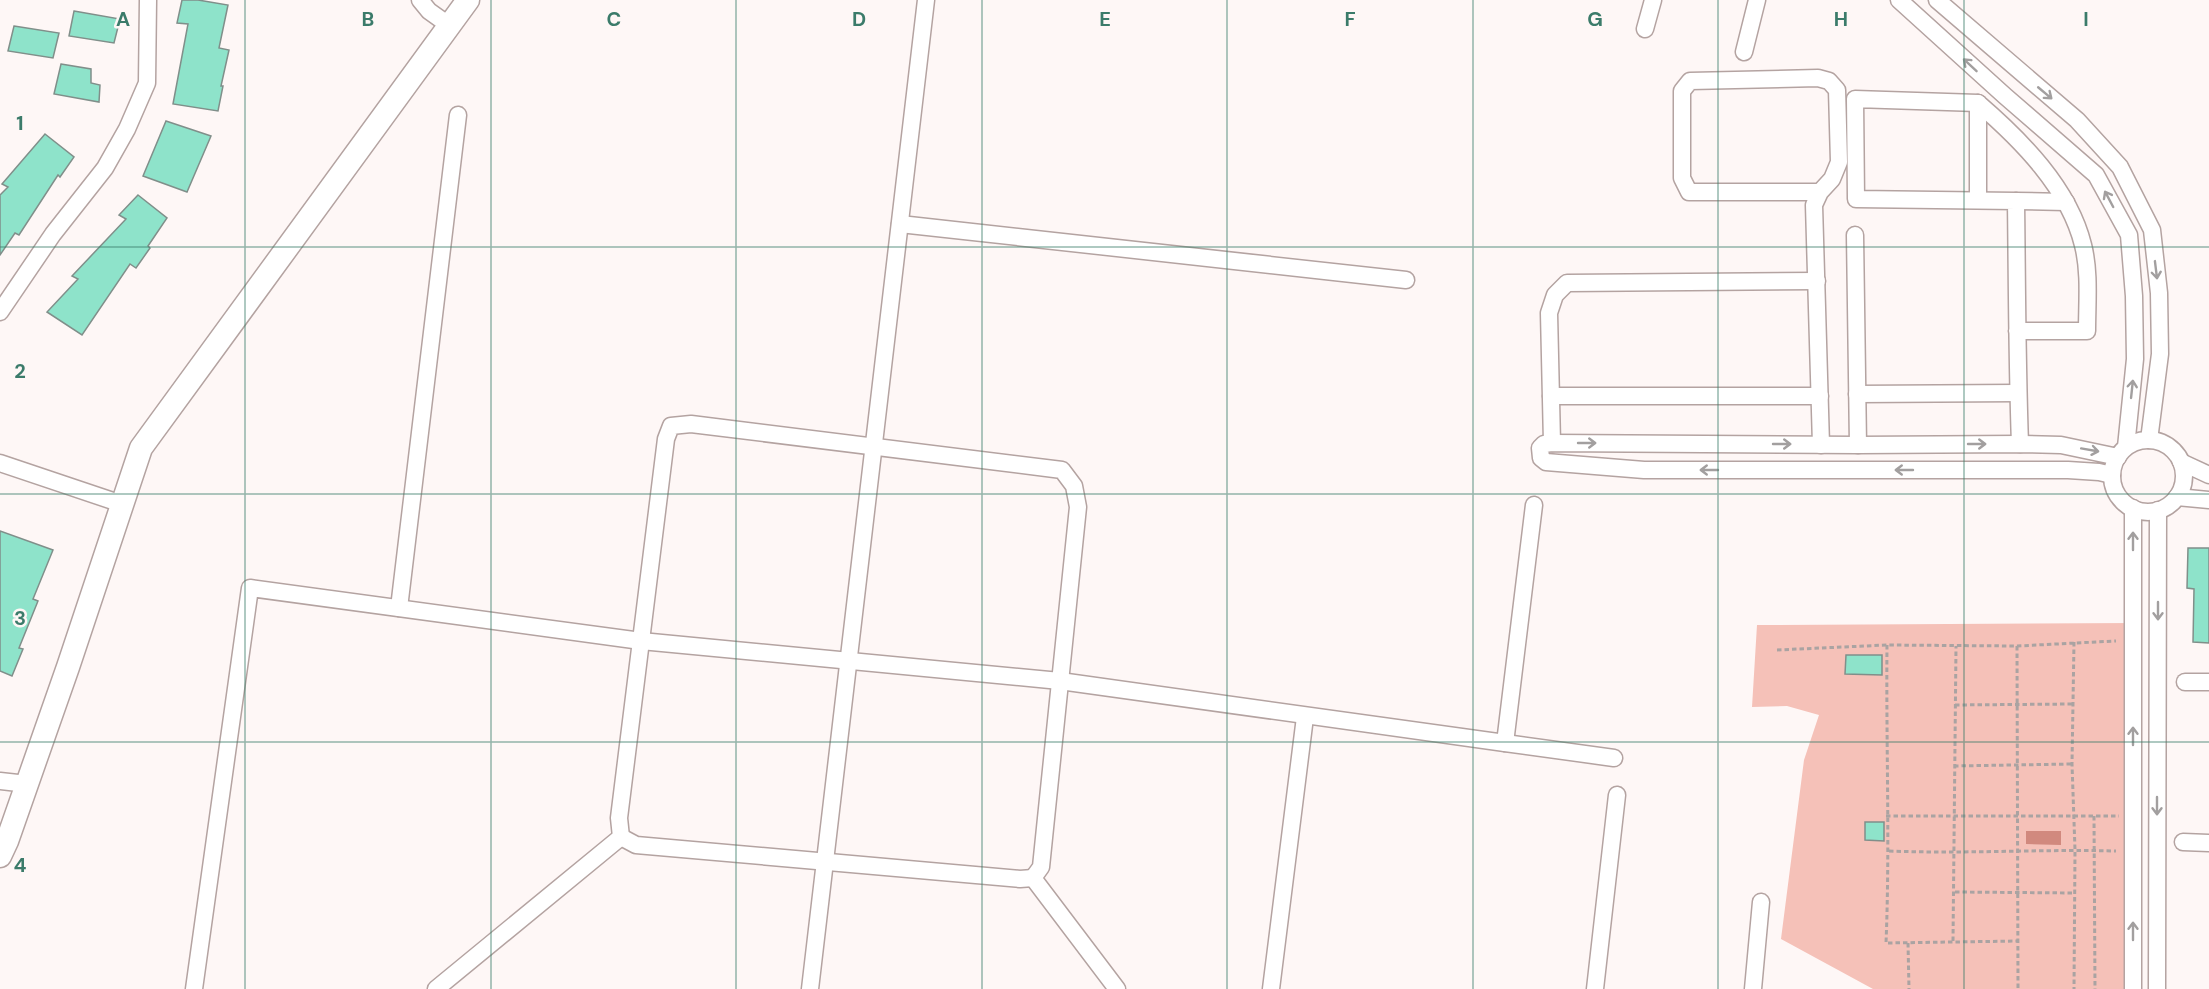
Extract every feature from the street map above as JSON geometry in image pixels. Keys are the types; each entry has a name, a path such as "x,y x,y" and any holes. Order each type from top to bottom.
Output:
{"street":[{"path":"0,312 53,234 105,168 127,129 147,83 148,0"},
{"path":"420,0 429,11 450,26"},
{"path":"0,856 27,784 141,448 468,0"},
{"path":"810,989 926,0"},
{"path":"1645,29 1653,0"},
{"path":"1744,52 1757,0"},
{"path":"1899,0 2096,175 2129,235 2134,296 2135,359 2122,452 2112,475 2118,495 2133,508 2150,512 2172,503 2177,497 2184,474 2181,462 2169,446 2149,440 2141,440 2122,452 2061,445 2020,444 1552,443 1544,444 1540,448 1541,458 1546,462 1563,465 1644,470 2068,470 2112,475"},
{"path":"1937,0 2077,120 2120,168 2152,230 2159,293 2160,354 2149,440"},
{"path":"1820,192 1689,192 1682,178 1682,91 1690,81 1818,78 1829,81 1837,90 1839,162 1832,179 1820,192 1814,204 1820,396 1835,470"},
{"path":"2017,331 2087,331 2087,274 2083,246 2066,202 2025,148 1978,103 1855,99 1856,199 2066,202"},
{"path":"1978,103 1978,200"},
{"path":"399,608 458,115"},
{"path":"2016,201 2020,444"},
{"path":"900,224 1406,280"},
{"path":"1855,235 1858,445"},
{"path":"1552,443 1549,313 1555,295 1567,283 1817,281"},
{"path":"1857,394 2018,393"},
{"path":"1551,396 1820,396"},
{"path":"691,424 1062,470 1074,486 1078,507 1041,867 1033,878 1020,879 636,845 621,837 619,818 666,439 671,426 691,424"},
{"path":"2181,462 2209,475"},
{"path":"0,463 122,504"},
{"path":"2177,497 2209,500"},
{"path":"1505,743 1534,505"},
{"path":"2133,508 2133,989"},
{"path":"2157,989 2158,510"},
{"path":"194,989 250,588 641,641 1060,681 1305,717 1614,758"},
{"path":"2185,682 2209,682"},
{"path":"1271,989 1305,717"},
{"path":"0,781 27,784"},
{"path":"1595,989 1617,795"},
{"path":"436,989 621,837"},
{"path":"2182,843 2209,843"},
{"path":"1033,878 1117,989"},
{"path":"1753,989 1761,902"}],"path":[{"path":"1777,650 1887,645 2017,646 2133,641"},
{"path":"2074,642 2072,764 2075,850 2074,989"},
{"path":"1887,645 1886,816 1889,851 1886,943 2018,941"},
{"path":"1953,941 1956,646"},
{"path":"2017,646 2018,989"},
{"path":"1955,705 2074,704"},
{"path":"1954,766 2072,764"},
{"path":"1886,816 2133,816"},
{"path":"2094,816 2096,989"},
{"path":"1889,851 2133,852"},
{"path":"1954,892 2075,893"},
{"path":"1908,943 1909,989"}],"shaded area":[{"path":"2136,623 2131,989 1873,989 1781,939 1804,760 1819,715 1787,706 1752,707 1757,625"},
{"path":"2026,831 2061,831 2061,845 2026,844"}],"building":[{"path":"182,0 228,5 219,48 229,50 218,111 173,104 188,24 177,23"},
{"path":"74,11 120,19 114,43 69,36"},
{"path":"14,26 59,33 53,58 8,51"},
{"path":"61,64 91,69 91,83 100,85 99,102 54,94"},
{"path":"166,121 211,136 187,192 143,176"},
{"path":"45,134 74,157 60,177 58,175 19,235 15,233 0,255 0,195 8,187 2,184"},
{"path":"138,195 167,218 136,268 130,264 82,335 47,312 78,279 72,276 126,219 119,215"},
{"path":"0,531 53,550 33,599 38,601 19,648 23,649 12,676 0,671"},
{"path":"2188,548 2209,548 2209,643 2193,642 2194,589 2187,588"},
{"path":"1846,655 1882,655 1882,675 1845,674"},
{"path":"1865,822 1884,822 1884,841 1865,840"}]}
